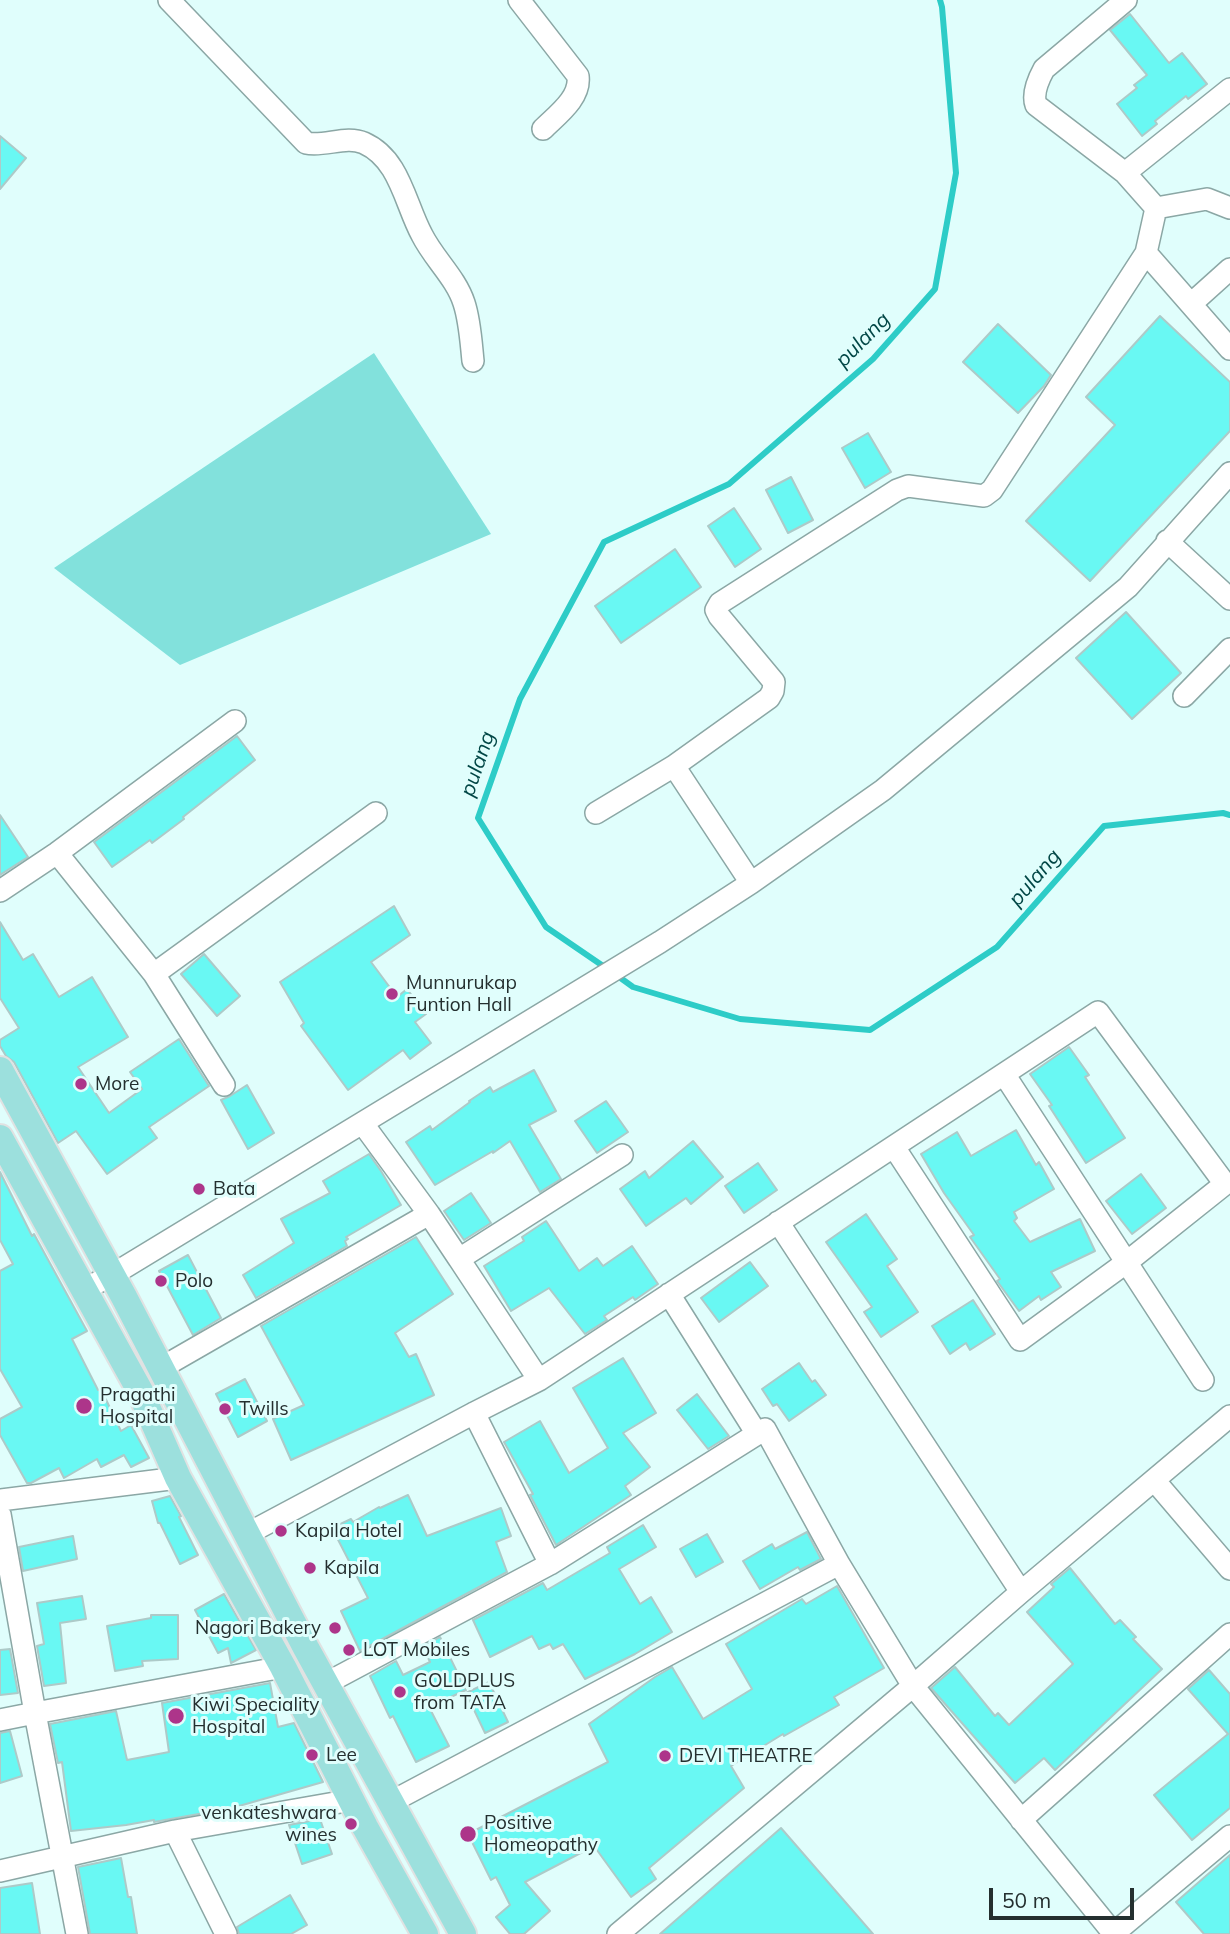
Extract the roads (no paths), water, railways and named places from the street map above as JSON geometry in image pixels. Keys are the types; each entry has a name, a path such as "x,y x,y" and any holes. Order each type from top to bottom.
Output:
{"main road":[{"path":"0,1070 112,1275 326,1684 463,1934"},
{"path":"0,1138 9,1174 83,1290 140,1391 178,1478 283,1667 365,1828 425,1934"}],"street":[{"path":"169,0 306,143 314,145 356,140 375,149 385,159 396,174 422,235 459,292 465,306 473,361"},
{"path":"519,0 578,76 579,85 572,100 543,130"},
{"path":"1126,0 1044,69 1034,99 1036,106 1125,173 1156,208"},
{"path":"1125,173 1230,89"},
{"path":"1156,208 1207,200 1230,208"},
{"path":"596,813 674,765 769,698 774,691 774,682 719,616 716,610 720,603 897,490 908,486 984,496 992,490 1146,253 1156,208"},
{"path":"1146,253 1230,349"},
{"path":"1191,304 1230,269"},
{"path":"83,1290 660,943 751,883 893,782 1128,587 1230,473"},
{"path":"1167,541 1230,600"},
{"path":"1184,696 1230,649"},
{"path":"0,891 57,853 234,721"},
{"path":"674,765 751,883"},
{"path":"154,974 376,813"},
{"path":"57,853 154,974 224,1085"},
{"path":"247,1534 539,1380 1098,1012 1225,1184 1127,1262 1020,1340 894,1147"},
{"path":"1004,1074 1203,1380"},
{"path":"363,1124 429,1214 539,1380"},
{"path":"459,1259 622,1155"},
{"path":"161,1368 429,1214"},
{"path":"779,1222 1021,1592"},
{"path":"669,1294 757,1434"},
{"path":"474,1412 550,1564"},
{"path":"618,1934 1230,1416"},
{"path":"326,1684 550,1564 765,1429 839,1564 914,1686 1114,1934 1230,1836"},
{"path":"0,1500 178,1478"},
{"path":"1154,1480 1230,1569"},
{"path":"0,1514 77,1934"},
{"path":"391,1802 839,1564"},
{"path":"1021,1820 1230,1634"},
{"path":"0,1720 283,1667"},
{"path":"0,1871 175,1831 352,1800"},
{"path":"175,1831 226,1934"}],"waterway":[{"name":"pulang","path":"606,968 546,927 478,818 520,699 604,542 729,484 873,359 935,289 956,173 940,0"},
{"name":"pulang","path":"615,974 633,987 740,1019 870,1030 997,947 1104,826 1223,813 1230,815"}],"place":[{"name":"Munnurukap Funtion Hall","path":"392,994"},
{"name":"More","path":"81,1084"},
{"name":"Bata","path":"199,1189"},
{"name":"Polo","path":"161,1281"},
{"name":"Pragathi Hospital","path":"84,1406"},
{"name":"Twills","path":"225,1409"},
{"name":"Kapila Hotel","path":"281,1531"},
{"name":"Kapila","path":"310,1568"},
{"name":"Nagori Bakery","path":"335,1628"},
{"name":"LOT Mobiles","path":"349,1650"},
{"name":"GOLDPLUS from TATA","path":"400,1692"},
{"name":"Kiwi Speciality Hospital","path":"176,1716"},
{"name":"Lee","path":"312,1755"},
{"name":"DEVI THEATRE","path":"665,1756"},
{"name":"venkateshwara wines","path":"351,1824"},
{"name":"Positive Homeopathy","path":"468,1834"}]}
